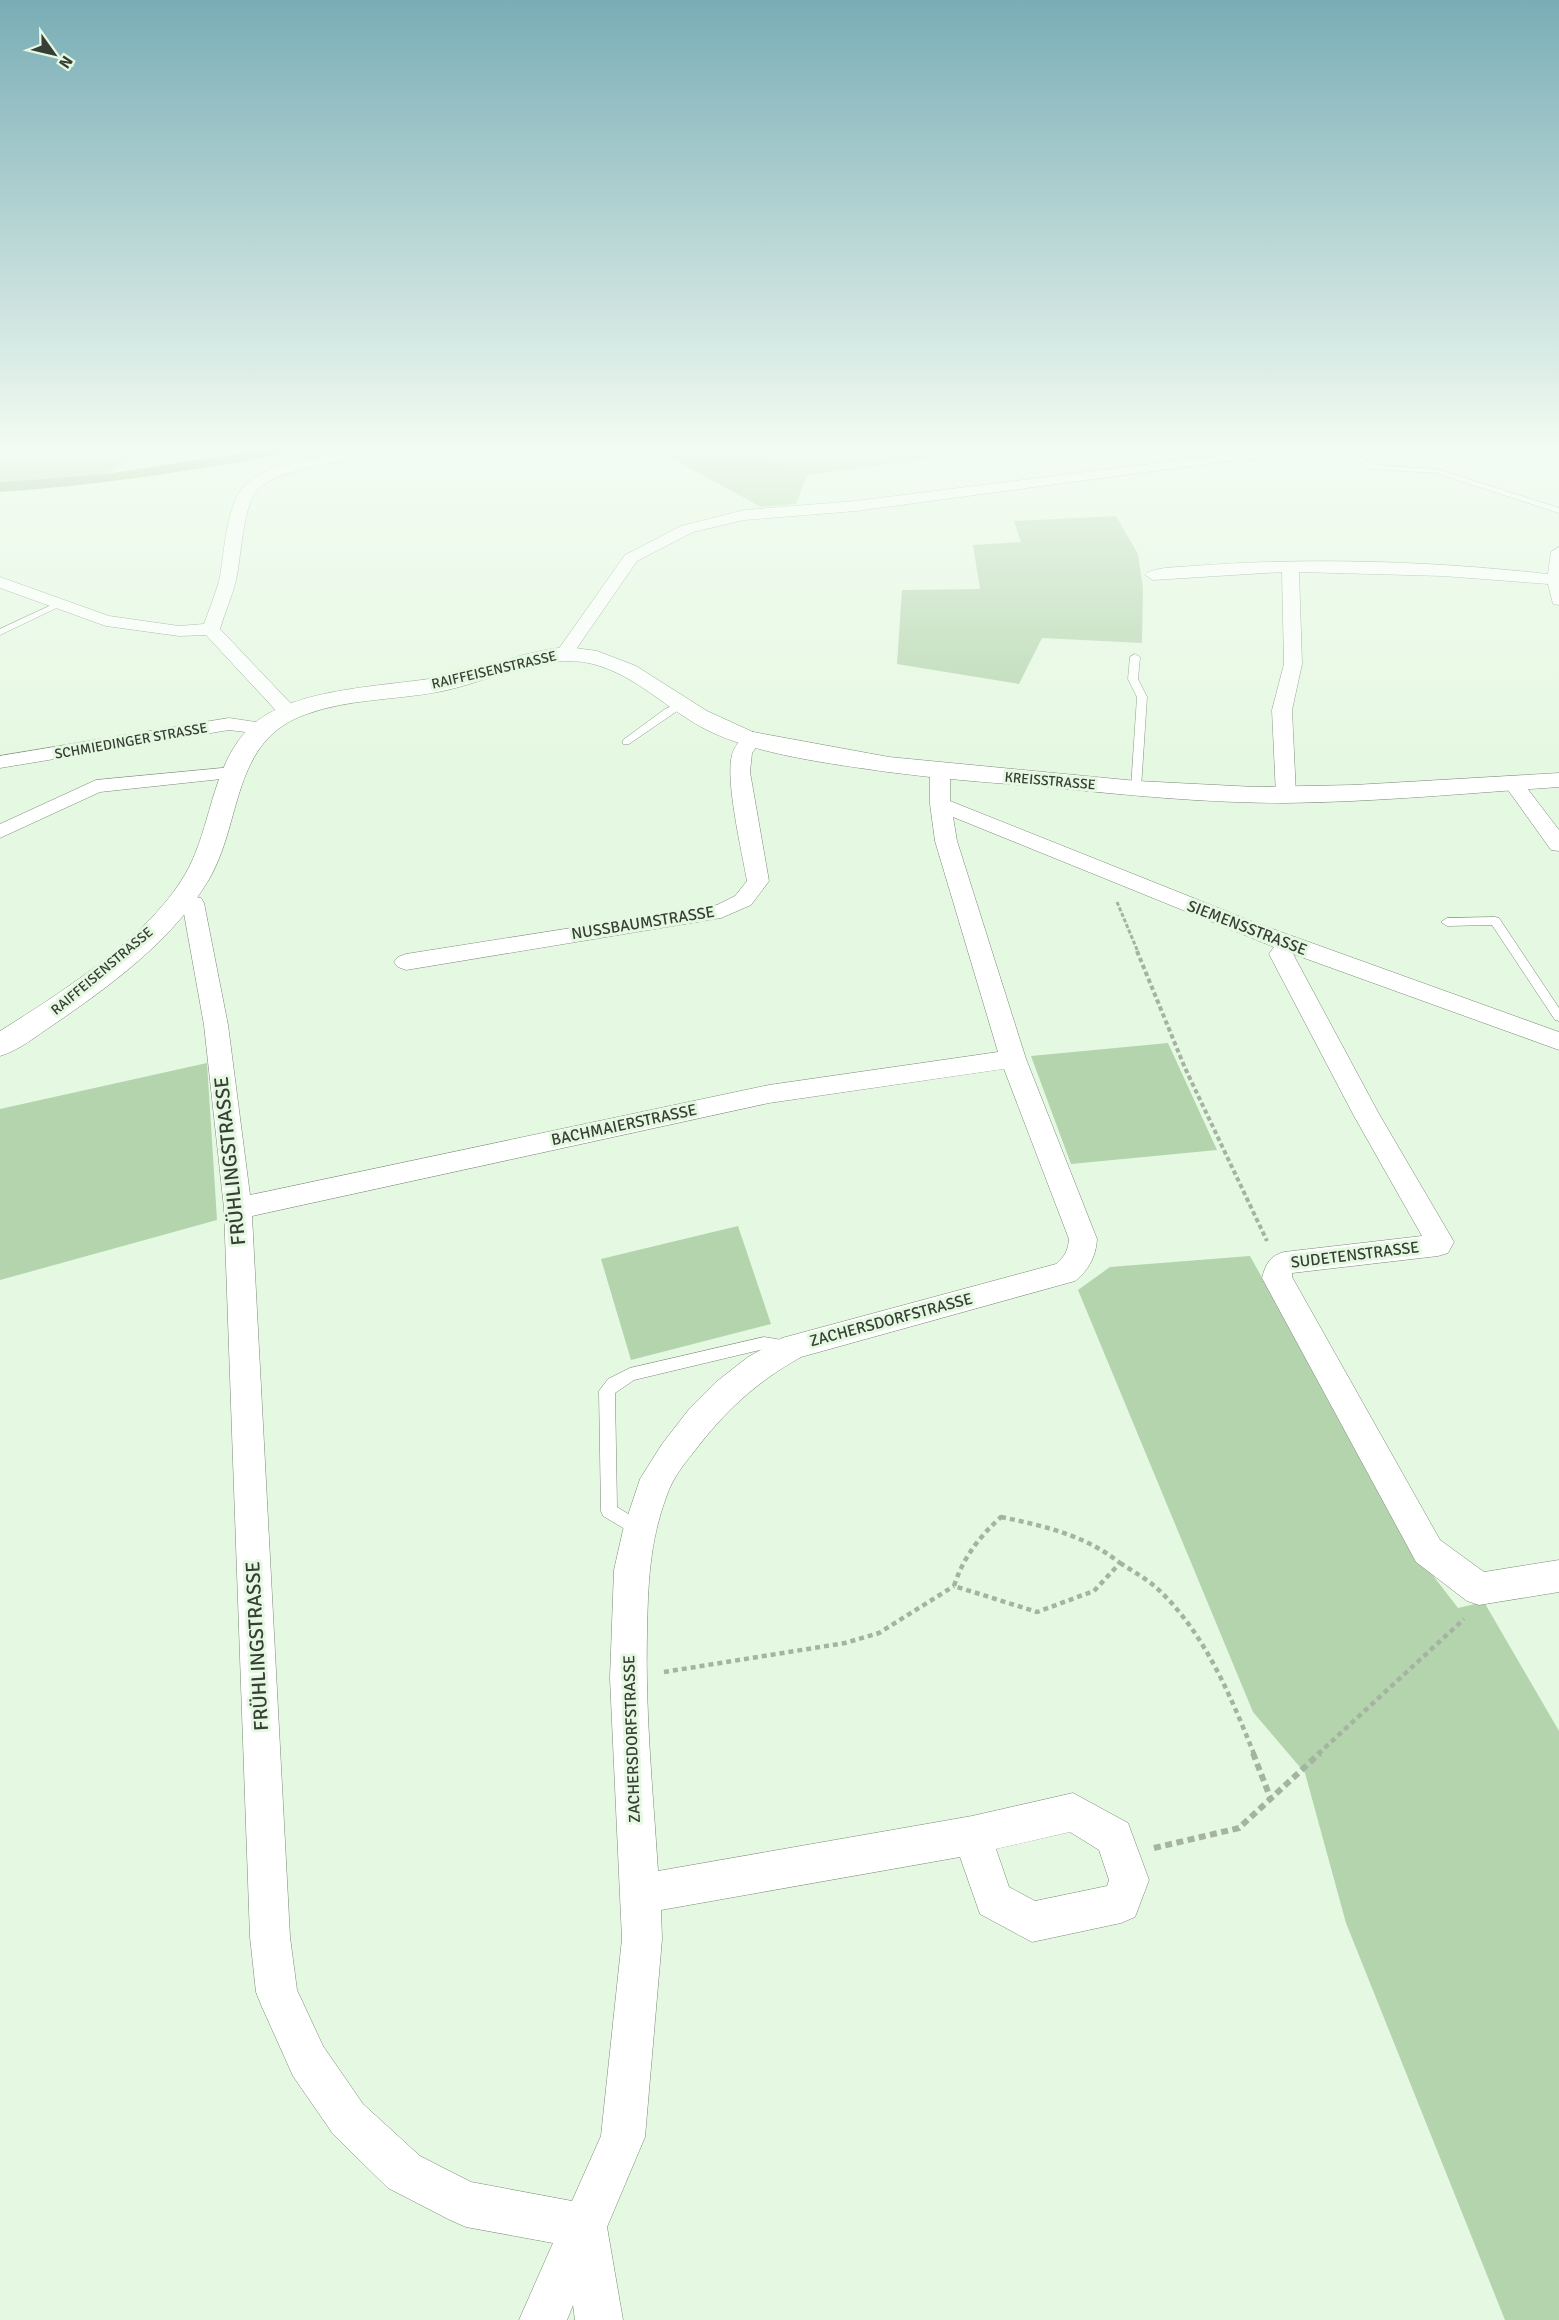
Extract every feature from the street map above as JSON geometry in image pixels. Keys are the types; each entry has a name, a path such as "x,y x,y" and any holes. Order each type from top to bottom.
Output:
{"street":[{"path":"211,629 228,579 231,558"},
{"name":"RAIFFEISENSTRASSE","path":"0,1045 52,1013 88,986 144,938 180,901 196,880 209,854 233,773 262,728 288,712 308,705 460,680 564,654 631,558"},
{"path":"1558,558 1556,580 1559,600"},
{"path":"1153,575 1233,567 1290,566 1459,571 1556,580"},
{"path":"1286,795 1282,710 1293,664 1290,566"},
{"path":"0,582 106,621 179,631 211,629"},
{"path":"211,629 288,712"},
{"name":"KREISSTRASSE","path":"564,654 587,657 622,668 714,725 753,738 871,762 940,771 1137,788 1286,795 1559,780"},
{"name":"SCHMIEDINGER STRASSE","path":"0,762 229,724 262,728"},
{"name":"NUSSBAUMSTRASSE","path":"406,962 721,910 737,905 752,895 758,881 740,772 742,753 753,738"},
{"name":"ZACHERSDORFSTRASSE","path":"543,2320 623,2137 642,1939 628,1678 630,1570 652,1489 673,1454 701,1418 727,1391 759,1366 793,1347 1065,1273 1078,1263 1083,1253 1083,1239 1013,1059 946,841 940,804 940,771"},
{"path":"0,832 96,786 233,773"},
{"path":"1513,783 1559,845"},
{"name":"SIEMENSSTRASSE","path":"940,804 1105,873 1288,944 1558,1039"},
{"name":"FRÜHLINGSTRASSE","path":"180,901 193,903 216,1025 238,1208 270,1937 277,1992 308,2061 348,2119 404,2172 466,2204 584,2226"},
{"name":"SUDETENSTRASSE","path":"1288,944 1281,954 1367,1116 1440,1242 1438,1245 1284,1263 1279,1268 1277,1278 1428,1551 1479,1589"},
{"name":"BACHMAIERSTRASSE","path":"238,1208 769,1094 1013,1059"},
{"path":"1479,1589 1559,1576"},
{"path":"640,1894 972,1835 1074,1812 1114,1837 1129,1880 1121,1903 1032,1922 994,1900 972,1835"},
{"path":"584,2226 599,2320"}],"lane":[{"path":"0,632 61,604"},
{"path":"1134,657 1133,679 1143,697 1137,788"},
{"path":"626,742 668,711 681,705"},
{"path":"1447,922 1495,921 1559,1017"},
{"path":"640,1530 609,1511 607,1391 613,1384 630,1374 764,1343 793,1347"}],"path":[{"path":"1105,873 1185,1068 1279,1268"},
{"path":"628,1678 845,1643 879,1633 954,1586 960,1567 979,1536 1001,1517 1056,1530 1107,1551 1164,1594 1193,1633 1234,1702 1270,1797"},
{"path":"954,1586 1037,1612 1094,1591 1120,1563"},
{"path":"1122,1856 1239,1828 1473,1611 1479,1589"}],"shaded area":[{"path":"975,558 1139,558 1143,588 1142,643 1042,638 1019,684 897,664 902,590 980,589"},
{"path":"1168,1043 1217,1150 1071,1164 1031,1056"},
{"path":"207,1063 217,1220 0,1280 0,1109"},
{"path":"738,1226 771,1324 631,1360 601,1259"},
{"path":"1250,1256 1411,1547 1458,1608 1484,1602 1559,1731 1559,2320 1505,2320 1346,1923 1305,1773 1253,1712 1078,1290 1110,1267"}]}
